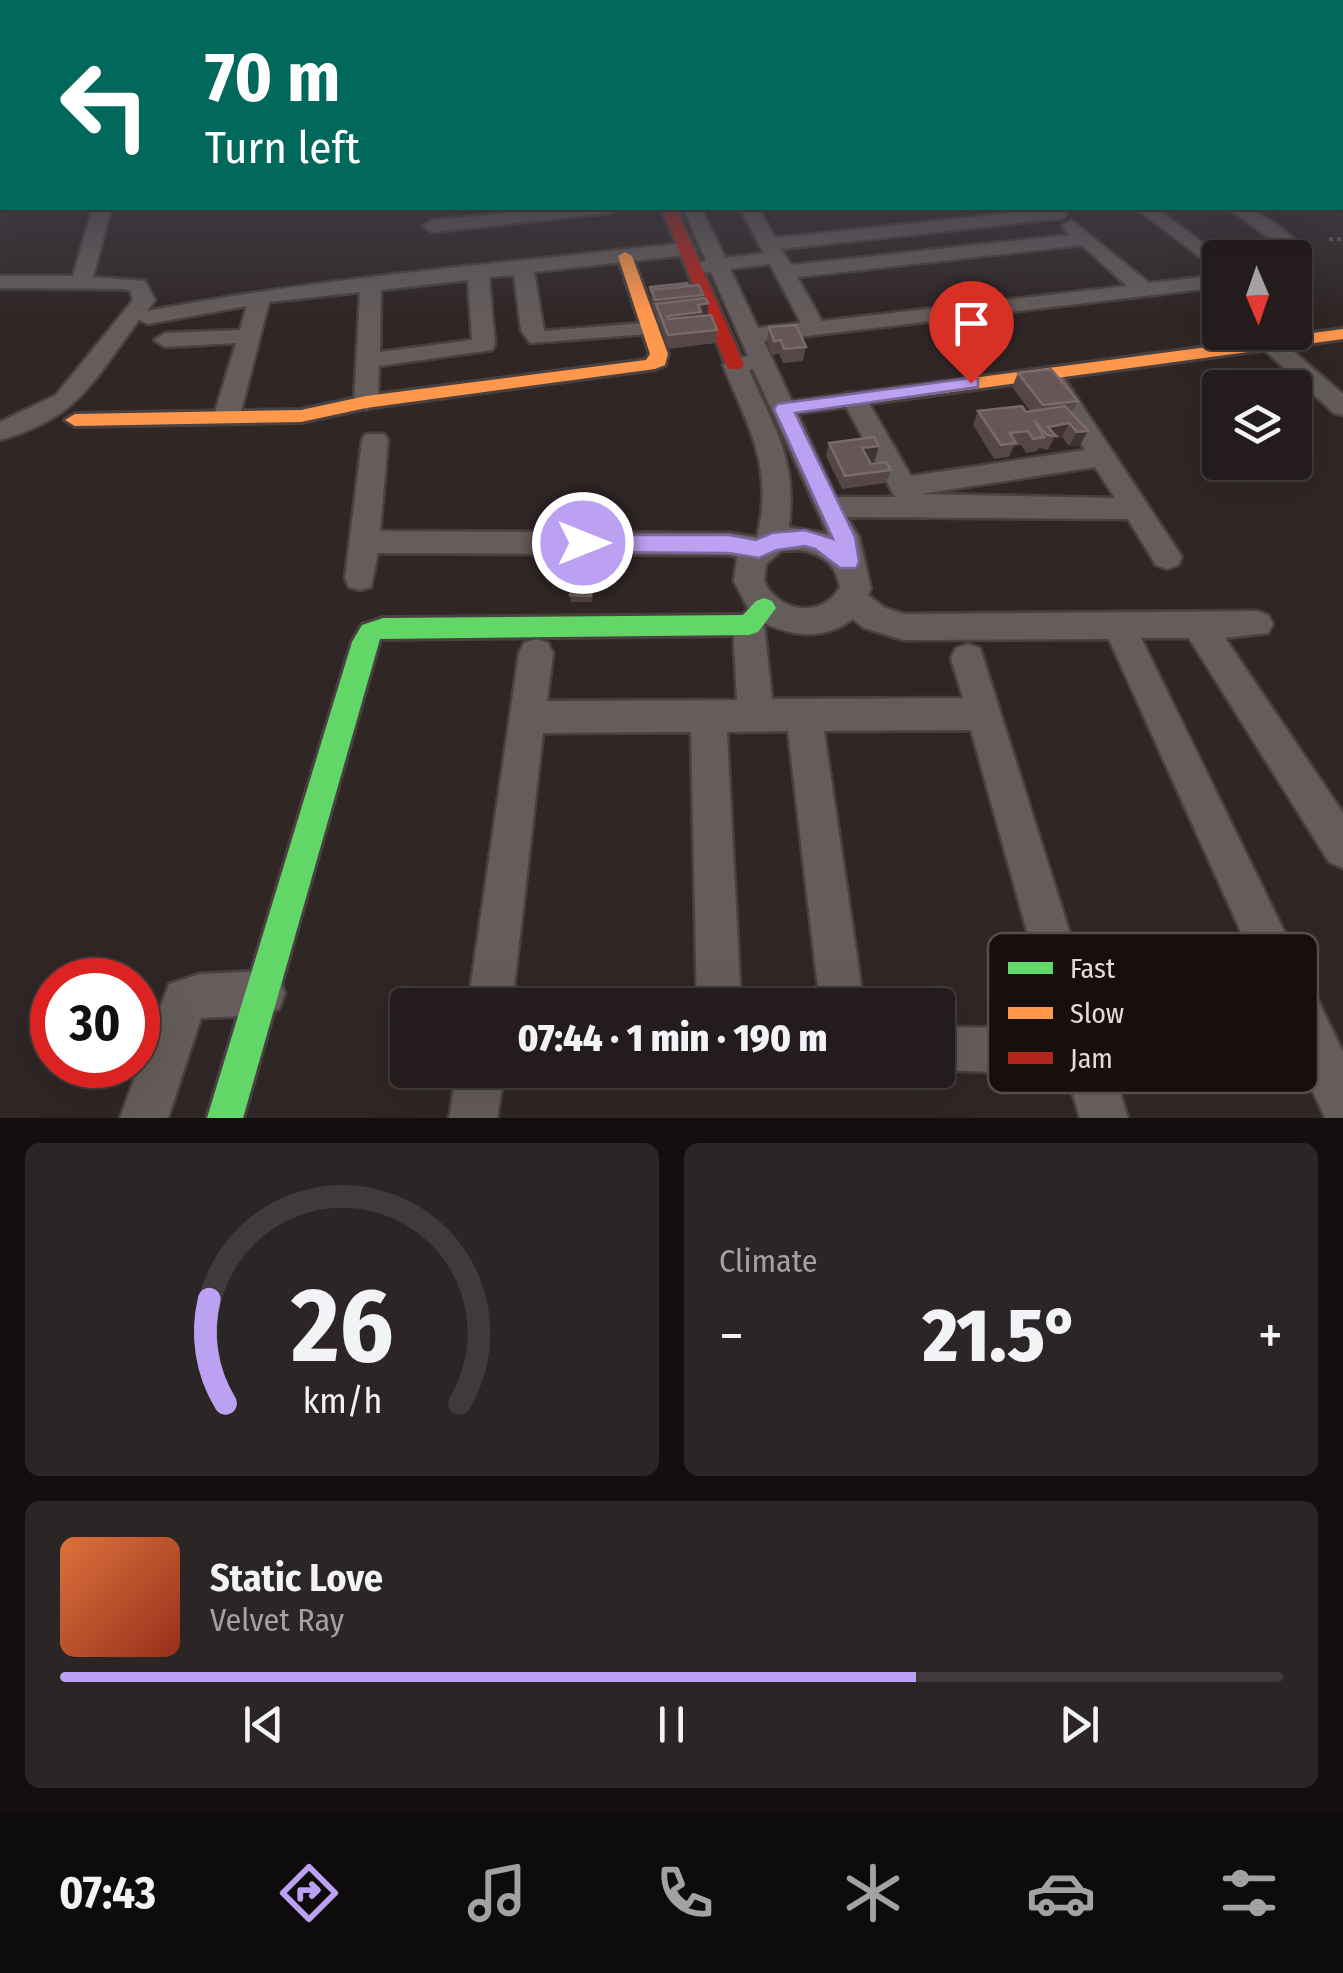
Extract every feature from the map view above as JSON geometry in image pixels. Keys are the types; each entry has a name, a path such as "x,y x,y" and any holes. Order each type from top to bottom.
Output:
{"street":[{"path":"81,283 101,210"},
{"path":"225,1118 364,642 371,632 382,628 756,616 814,622 830,619 852,600 854,574 844,537 826,507 784,409 749,354 670,210"},
{"path":"692,210 699,260 749,354 776,465 779,493 766,546 747,571 756,616 756,714"},
{"path":"750,210 815,328"},
{"path":"1148,210 1202,252"},
{"path":"1241,210 1284,240"},
{"path":"432,226 556,211"},
{"path":"777,258 915,228 1053,211 1144,290"},
{"path":"915,228 938,255"},
{"path":"148,317 260,297 626,256 699,260 938,255 1086,239"},
{"path":"75,420 301,416 366,402 649,365 659,361 660,354 626,256"},
{"path":"523,268 532,330 538,338 648,327"},
{"path":"368,361 484,345 478,273"},
{"path":"0,282 138,285 144,300 65,400 34,419 0,430"},
{"path":"749,354 815,328 1202,283"},
{"path":"366,402 370,284"},
{"path":"227,416 260,297"},
{"path":"1312,338 1343,334"},
{"path":"165,340 250,336"},
{"path":"784,409 1225,350"},
{"path":"1278,350 1343,407"},
{"path":"1049,373 1168,557"},
{"path":"854,399 909,497"},
{"path":"360,578 375,440"},
{"path":"826,507 909,497 1104,456"},
{"path":"909,497 1138,509"},
{"path":"364,542 766,546 788,538 822,542 848,562"},
{"path":"852,600 875,620 904,627 1257,624"},
{"path":"1200,627 1343,848"},
{"path":"1120,628 1267,933"},
{"path":"492,988 536,653"},
{"path":"968,658 1049,933"},
{"path":"708,714 718,988"},
{"path":"530,717 984,714"},
{"path":"804,716 840,988"},
{"path":"144,1118 185,1000 263,993"},
{"path":"1318,1040 1336,1077"},
{"path":"955,1050 988,1050"},
{"path":"474,1118 478,1088"},
{"path":"1097,1093 1104,1118"}],"path":[{"path":"1329,239 1343,239"}],"building":[{"path":"687,283 689,286 652,293 650,287"},
{"path":"699,285 703,295 655,300 652,290"},
{"path":"705,298 708,303 698,305 701,312 668,316 669,319 711,315 717,330 668,335 656,304"},
{"path":"796,325 806,347 784,349 781,340 774,341 769,327"},
{"path":"1051,369 1078,401 1043,405 1018,373"},
{"path":"1022,406 1026,412 1065,406 1088,431 1077,432 1069,423 1048,427 1056,436 1047,435 1034,420 1044,437 1033,439 1028,431 1010,433 1016,443 1001,445 978,411"},
{"path":"874,437 879,446 862,448 871,464 886,462 891,470 845,476 829,443"},
{"path":"575,559 595,559 591,596 570,595"}],"traffic: fast":[{"path":"225,1118 364,642 371,632 383,628 749,625 764,608"}],"traffic: slow":[{"path":"75,420 301,416 366,402 649,365 659,361 659,354 625,256"},
{"path":"783,409 1343,334"}],"traffic: jam":[{"path":"670,210 735,365"}],"route":[{"path":"583,543 729,544 759,550 772,542 805,538 822,542 848,562 844,537 826,507 784,409 971,383"}]}
